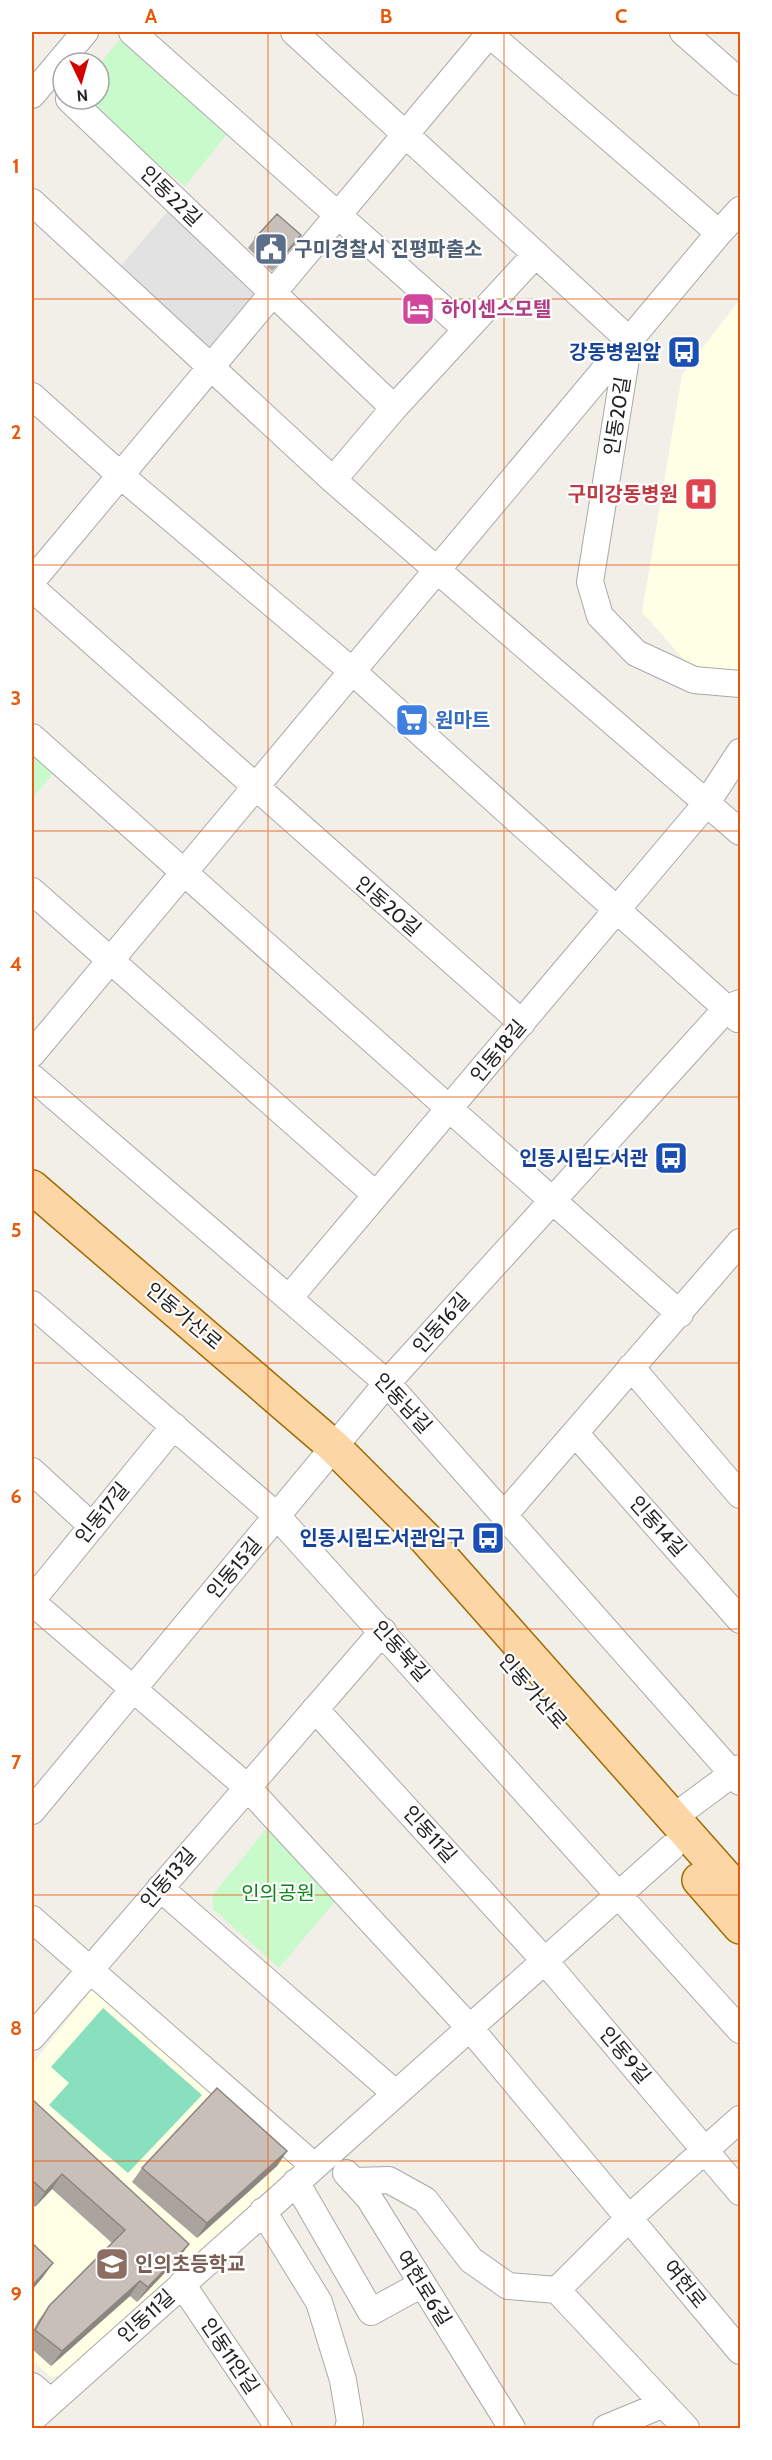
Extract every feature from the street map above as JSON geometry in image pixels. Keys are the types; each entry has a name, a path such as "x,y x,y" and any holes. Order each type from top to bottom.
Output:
{"main road":[{"name":"인동가산로","path":"32,1187 334,1447 425,1538 672,1832 741,1927"},
{"name":"인동가산로","path":"672,1832 741,1893"}],"street":[{"path":"47,89 85,32"},
{"path":"132,32 466,329"},
{"path":"294,32 629,340"},
{"path":"32,581 489,32 719,233"},
{"path":"683,32 741,82"},
{"name":"인동22길","path":"82,111 273,293"},
{"path":"32,201 333,480 741,832"},
{"name":"인동20길","path":"32,1054 629,340 741,210"},
{"path":"333,480 394,408 536,254"},
{"path":"273,293 394,408"},
{"name":"인동20길","path":"629,340 590,582 600,616 636,653 694,680 741,684"},
{"path":"32,396 120,475 352,671 618,910"},
{"name":"인동20길","path":"32,588 254,788 522,1023"},
{"path":"32,737 680,1314"},
{"name":"인동18길","path":"289,1298 706,804 741,752"},
{"path":"32,891 376,1195"},
{"name":"인동16길","path":"334,1447 387,1383 551,1200 736,1010 618,910"},
{"name":"인동남길","path":"32,1077 387,1383 738,1774"},
{"path":"504,1515 741,1242"},
{"name":"인동북길","path":"32,1304 277,1516 383,1630 741,2030"},
{"path":"631,1367 741,1495"},
{"name":"인동17길","path":"32,1601 174,1426"},
{"name":"인동14길","path":"574,1433 741,1620"},
{"name":"인동15길","path":"32,1811 334,1447"},
{"path":"32,1471 92,1526"},
{"path":"32,1601 247,1787 469,2027 630,2217"},
{"name":"인동13길","path":"32,2037 383,1630"},
{"name":"인동11길","path":"315,1708 544,1960"},
{"name":"인동11길","path":"32,2419 618,1893 672,1832 738,1774"},
{"path":"160,1888 395,2093"},
{"path":"32,1918 313,2167 371,2312 422,2284"},
{"name":"인동9길","path":"544,1960 741,2192"},
{"path":"557,2290 630,2217 741,2119"},
{"name":"여헌로6길","path":"313,2167 353,2181 369,2198 512,2428"},
{"path":"353,2181 389,2180 425,2200 471,2260 508,2286 557,2290 686,2428"},
{"path":"263,2211 319,2302 343,2380 350,2422 348,2428"},
{"name":"여헌로","path":"630,2217 741,2351"},
{"name":"인동11안길","path":"182,2284 279,2428"},
{"path":"32,2386 51,2402"},
{"path":"606,2428 664,2404"}],"shaded area":[{"path":"168,211 258,293 210,352 119,268"},
{"name":"구미강동병원","path":"740,299 740,679 687,663 642,612 682,375"},
{"name":"인의초등학교","path":"99,1980 304,2167 66,2374 51,2377 32,2360 32,2065"}],"green space":[{"path":"133,38 230,130 185,186 94,111 111,111 110,51 118,41"},
{"path":"32,742 58,768 32,798"},
{"name":"인의공원","path":"269,1825 344,1891 279,1968 213,1909 212,1896"},
{"path":"103,2008 202,2095 128,2173 49,2105 69,2083 51,2067"}],"building":[{"path":"277,214 301,235 279,261 255,238"},
{"path":"217,2088 287,2151 207,2223 142,2168"},
{"path":"34,2101 189,2244 148,2287 140,2281 62,2351 35,2330 49,2306 125,2230 62,2174 45,2192 32,2180 32,2103"},
{"path":"32,2243 53,2263 32,2286"}],"place":[{"name":"구미경찰서 진평파출소","path":"271,249"},
{"name":"하이센스모텔","path":"418,309"},
{"name":"강동병원앞","path":"684,352"},
{"name":"구미강동병원","path":"701,494"},
{"name":"원마트","path":"412,720"},
{"name":"인동시립도서관","path":"671,1158"},
{"name":"인동시립도서관입구","path":"488,1538"},
{"name":"인의초등학교","path":"112,2264"}]}
